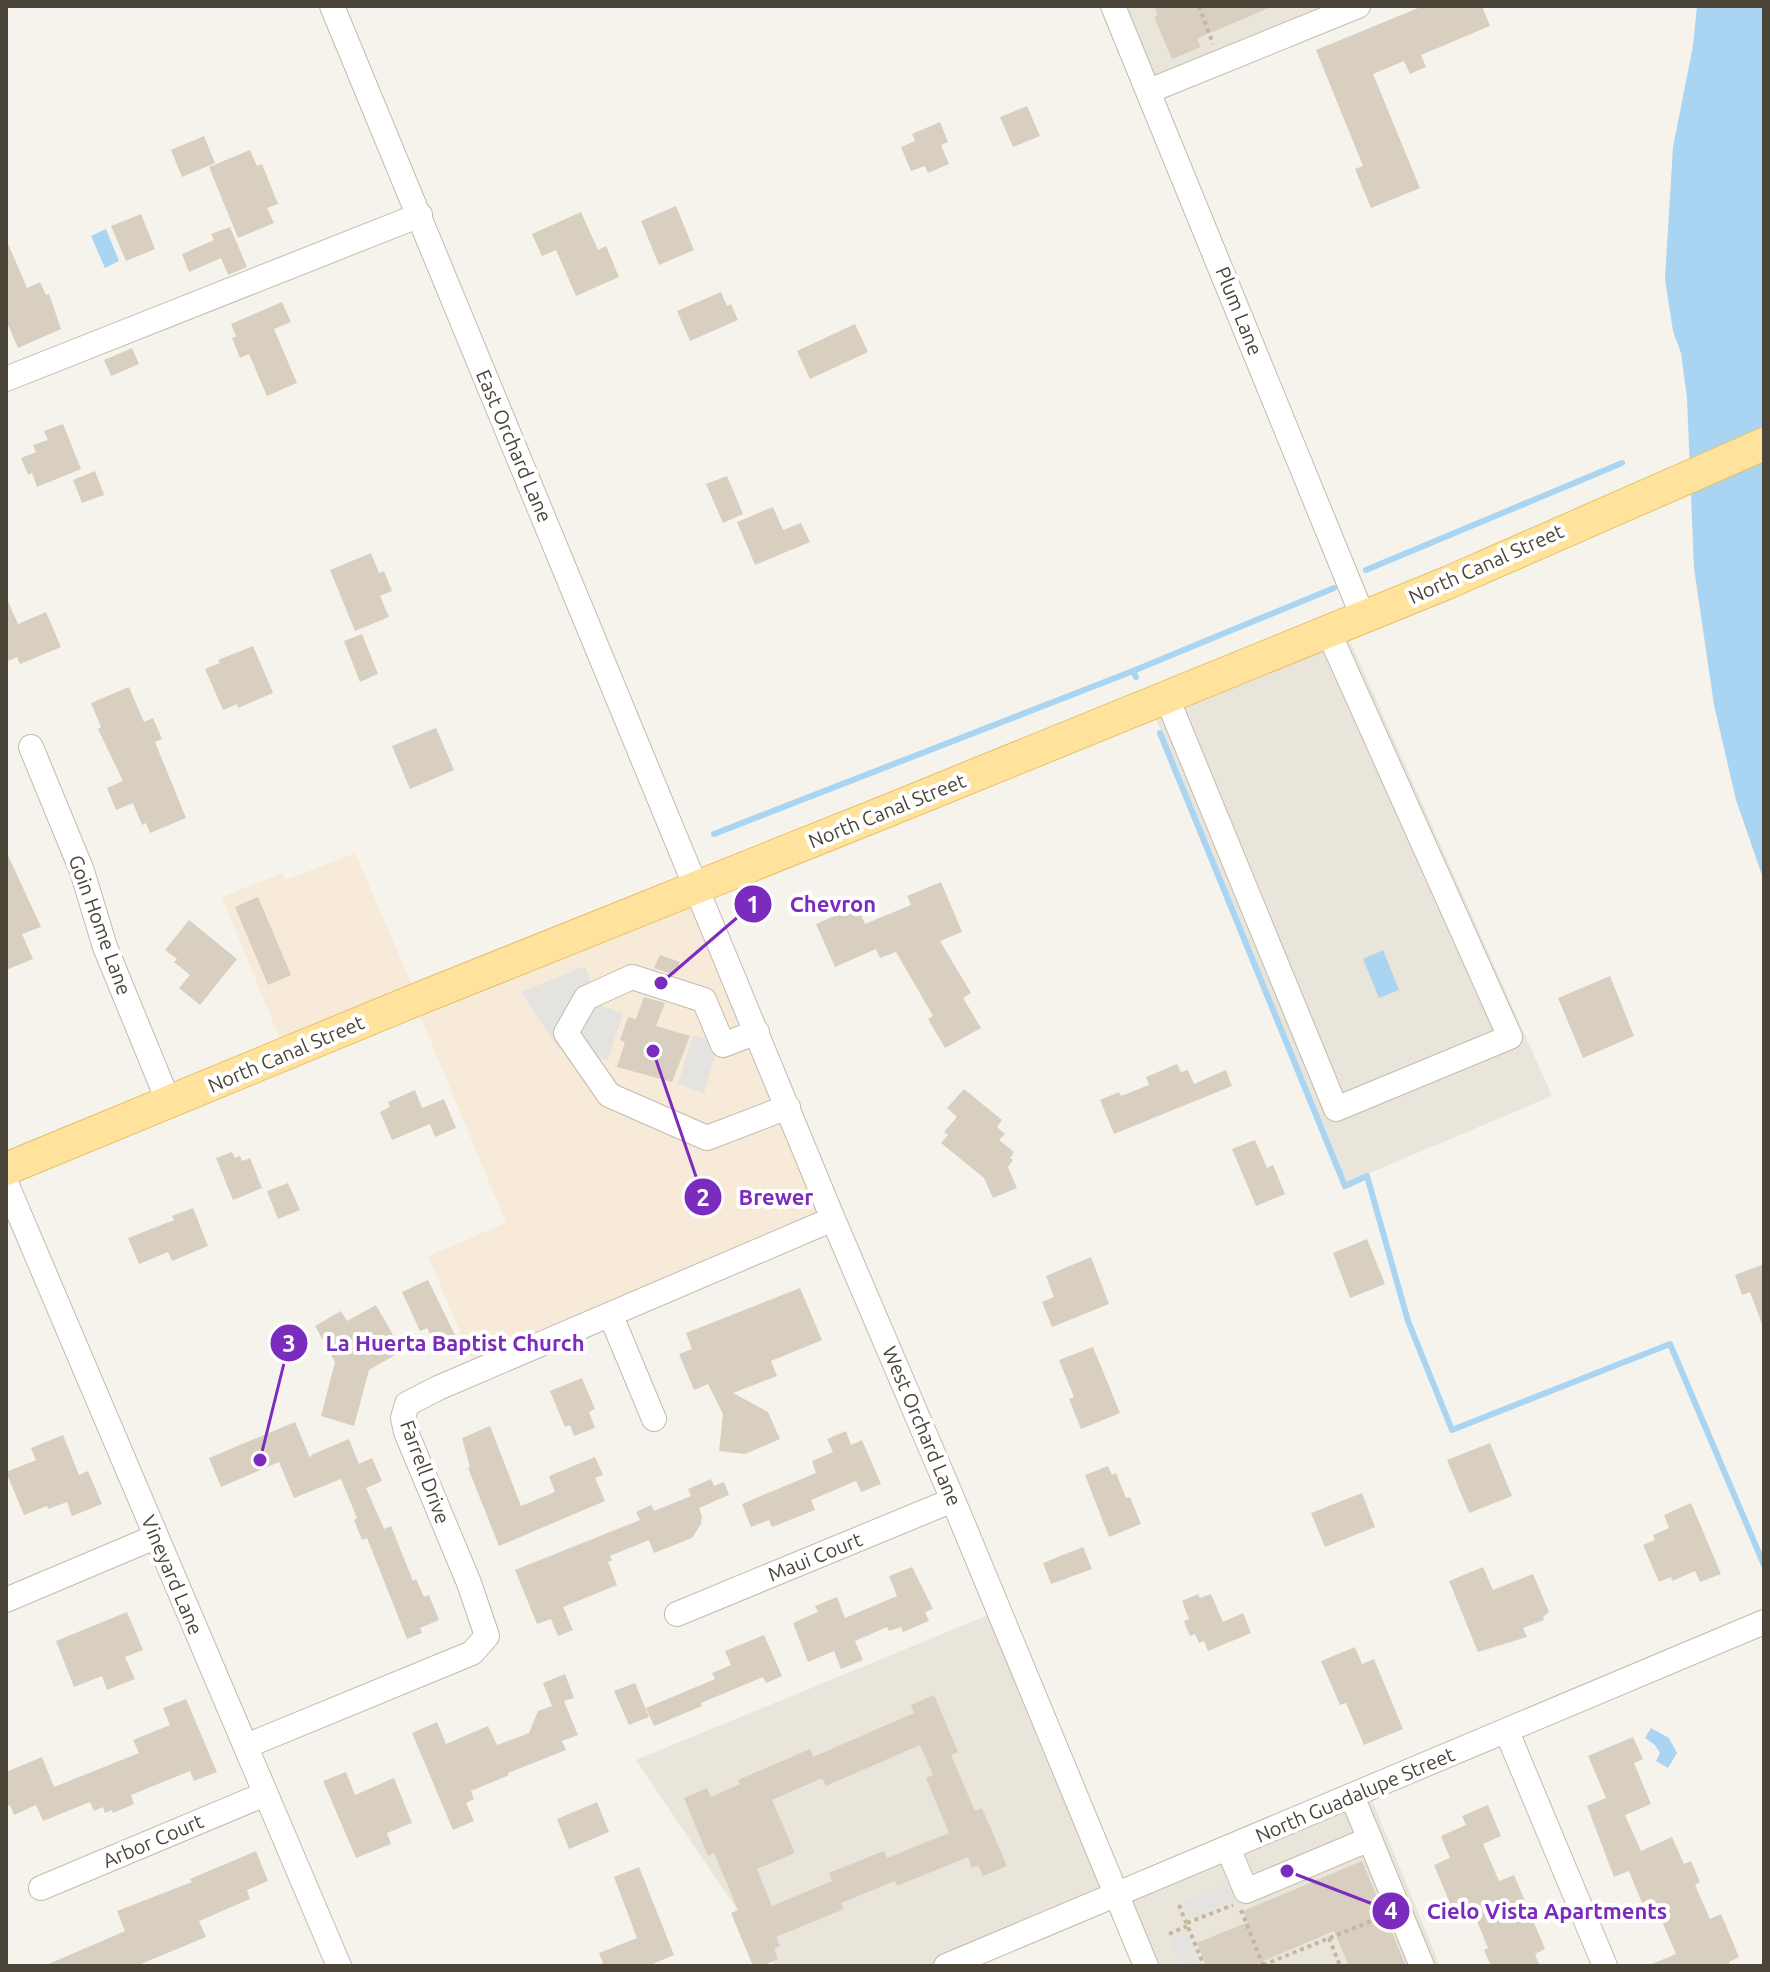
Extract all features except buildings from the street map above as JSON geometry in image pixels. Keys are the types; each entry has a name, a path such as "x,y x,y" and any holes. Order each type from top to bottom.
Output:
{"main road":[{"name":"North Canal Street","path":"6,1169 1447,583 1764,444"}],"street":[{"name":"East Orchard Lane","path":"332,6 696,887"},
{"name":"Plum Lane","path":"1113,6 1363,617"},
{"path":"1149,91 1358,6"},
{"path":"6,379 420,215"},
{"path":"1167,698 1336,1109 1510,1037 1328,631"},
{"name":"Goin Home Lane","path":"31,747 82,871 105,947 169,1103"},
{"name":"West Orchard Lane","path":"696,887 1146,1966"},
{"path":"757,1032 723,1045 704,1000 632,977 586,998 566,1033 609,1095 707,1138 788,1107"},
{"name":"Vineyard Lane","path":"6,1183 339,1966"},
{"name":"Farrell Drive","path":"246,1746 472,1653 487,1636 406,1432 404,1411 415,1398 833,1219"},
{"path":"611,1316 654,1419"},
{"name":"Maui Court","path":"677,1614 953,1500"},
{"path":"6,1600 155,1537"},
{"name":"North Guadalupe Street","path":"946,1966 1764,1622"},
{"path":"1507,1732 1605,1966"},
{"name":"Arbor Court","path":"41,1888 265,1794"},
{"path":"1352,1796 1422,1966"},
{"path":"1228,1848 1246,1891 1370,1839"}],"path":[{"path":"1199,6 1216,50"},
{"path":"1169,1934 1238,1903 1263,1966 1392,1913"},
{"path":"1179,1905 1204,1966"},
{"path":"1329,1938 1340,1966"}],"shaded area":[{"path":"1122,6 1337,6 1152,78"},
{"path":"1343,625 1552,1096 1346,1183 1150,704"},
{"path":"355,853 418,999 696,887 833,1219 477,1372 428,1256 506,1223 414,1001 286,1054 222,897 283,873 286,880"},
{"path":"585,966 601,1006 623,1013 608,1060 558,1048 521,992"},
{"path":"693,1035 719,1044 704,1093 678,1084"},
{"path":"998,1611 1116,1894 946,1966 775,1966 636,1760"},
{"path":"1368,1790 1440,1966 1146,1966 1116,1894"},
{"path":"1227,1884 1234,1900 1189,1919 1182,1903"},
{"path":"1185,1931 1200,1966 1181,1966 1169,1938"}],"water":[{"path":"1697,6 1764,6 1764,881 1736,800 1714,705 1694,568 1687,398 1665,279 1673,147 1693,46"},
{"path":"106,229 119,261 105,268 91,236"},
{"path":"1383,950 1399,990 1379,998 1363,959"},
{"path":"1651,1728 1669,1738 1677,1753 1668,1768 1656,1761 1660,1753 1645,1738"}],"waterway":[{"path":"1366,570 1622,463"},
{"path":"1136,677 1133,671 1334,588"},
{"path":"714,834 1133,671"},
{"path":"1160,733 1345,1186 1367,1176 1408,1321 1452,1430 1670,1344 1764,1565"}],"place":[{"name":"Chevron","path":"661,983"},
{"name":"Brewer","path":"653,1051"},
{"name":"La Huerta Baptist Church","path":"260,1460"},
{"name":"Cielo Vista Apartments","path":"1287,1871"}]}
